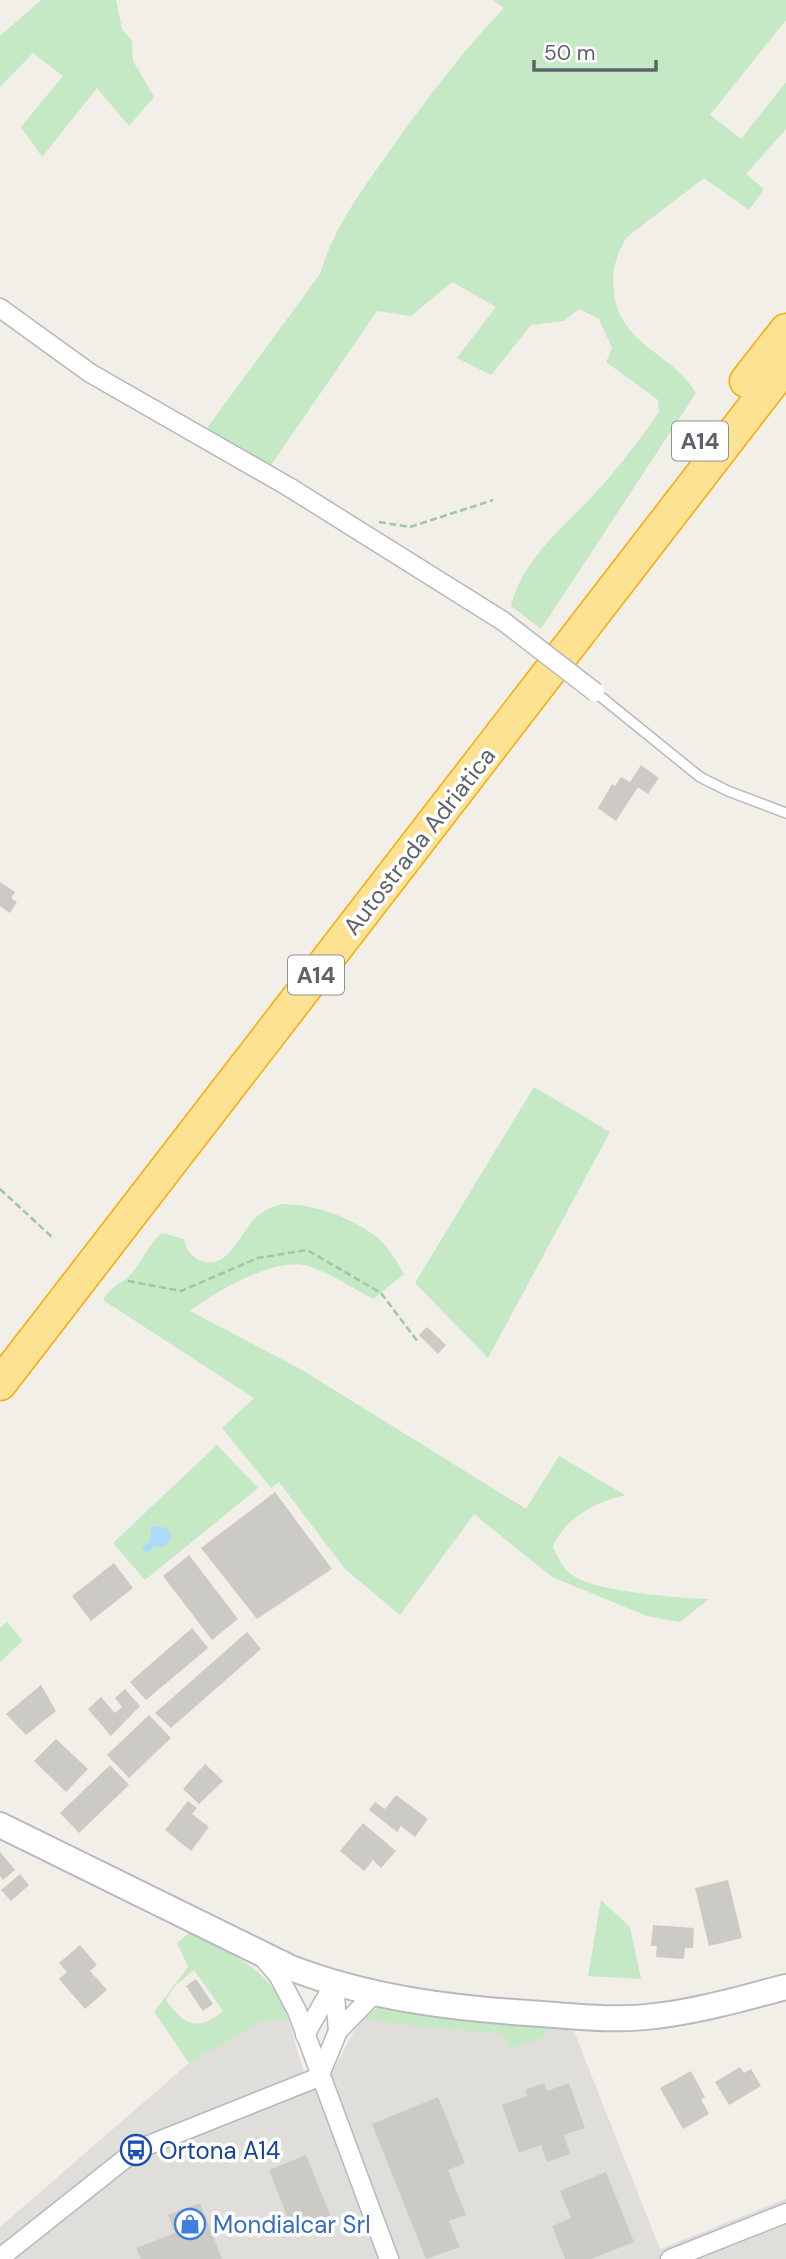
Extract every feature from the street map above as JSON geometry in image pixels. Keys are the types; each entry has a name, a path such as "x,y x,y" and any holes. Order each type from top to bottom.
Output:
{"highway":[{"name":"Autostrada Adriatica","path":"0,1384 623,559 786,330"},
{"name":"Autostrada Adriatica","path":"0,1349 623,559 786,365"}],"main road":[{"path":"0,1825 257,1951 334,1984 374,1993 469,2010 609,2019 655,2017 728,2003 786,1987"}],"street":[{"path":"0,308 90,373 289,487 503,621 595,692"},
{"path":"257,1951 278,1975 305,2035 390,2259"},
{"path":"305,2035 334,1984"},
{"path":"334,1984 338,2031"},
{"path":"0,2258 136,2150 319,2077 338,2031 374,1993"},
{"path":"670,2259 786,2213"}],"lane":[{"path":"595,692 700,777 728,791 786,813"}],"path":[{"path":"376,521 410,527 494,500"},
{"path":"0,1189 53,1238"},
{"path":"128,1281 181,1291 258,1258 307,1250 381,1293 418,1342"}],"shaded area":[{"path":"383,2005 574,2031 660,2249 786,2199 786,2259 0,2259 0,2227 189,2063 264,2021 289,2020 303,2070 329,2078 361,2018"}],"green space":[{"path":"41,0 116,0 122,29 132,41 133,61 154,97 129,126 97,88 42,157 21,127 63,76 33,53 0,87 0,36"},
{"path":"493,0 786,0 786,20 710,115 741,139 786,82 786,129 746,174 764,189 749,210 704,178 627,237 619,251 613,279 619,312 637,338 686,379 696,393 541,629 511,606 526,570 551,538 614,472 659,412 658,400 606,362 612,348 599,319 579,309 564,321 531,325 491,375 457,358 496,307 452,282 411,316 377,311 269,468 204,432 320,274 333,239 372,176 446,75 504,8"},
{"path":"534,1087 610,1132 488,1358 415,1283"},
{"path":"283,1204 320,1210 369,1231 393,1255 404,1274 373,1299 312,1267 291,1264 244,1279 190,1311 302,1370 526,1509 559,1456 625,1495 582,1513 558,1537 553,1547 568,1571 575,1577 602,1587 660,1596 709,1599 680,1622 647,1616 552,1577 474,1514 400,1615 345,1569 279,1482 271,1488 222,1428 254,1398 103,1300 131,1274 162,1233 184,1239 190,1253 195,1257 201,1261 214,1262 228,1254 250,1224 263,1212"},
{"path":"217,1445 258,1488 145,1580 113,1543"},
{"path":"7,1622 23,1641 0,1662 0,1628"},
{"path":"601,1900 630,1927 641,1979 588,1976"},
{"path":"190,1932 237,1957 272,1987 289,2020 264,2021 189,2063 154,2012 188,1967 177,1943","holes":["194,1970 223,2011 206,2022 192,2023 179,2015 166,2000 174,1987"]},
{"path":"383,2005 551,2028 542,2038 509,2049 503,2034 361,2018"}],"water":[{"path":"152,1526 167,1528 171,1538 165,1546 155,1546 146,1553 142,1548 150,1541"}],"building":[{"path":"641,765 659,778 648,794 638,787 616,821 598,808 612,784 615,786 621,777 630,782"},
{"path":"0,882 15,892 11,898 17,902 10,913 0,906"},
{"path":"427,1327 446,1345 438,1354 419,1335"},
{"path":"275,1492 332,1569 257,1619 201,1548"},
{"path":"189,1555 238,1619 212,1640 163,1576"},
{"path":"114,1563 133,1588 91,1621 72,1596"},
{"path":"192,1628 208,1648 146,1700 130,1682"},
{"path":"247,1632 261,1649 171,1728 155,1713"},
{"path":"41,1685 56,1711 26,1735 6,1714"},
{"path":"125,1689 140,1706 111,1736 88,1709 101,1697 115,1713 122,1707 115,1698"},
{"path":"149,1715 171,1738 129,1778 107,1755"},
{"path":"56,1739 88,1769 66,1792 34,1761"},
{"path":"205,1764 223,1781 199,1804 183,1789"},
{"path":"110,1765 129,1785 79,1833 60,1813"},
{"path":"396,1795 428,1819 415,1837 401,1826 397,1832 369,1810 375,1802 385,1809"},
{"path":"188,1801 197,1808 192,1814 209,1827 191,1851 165,1830"},
{"path":"363,1823 396,1851 381,1868 373,1860 364,1871 340,1851"},
{"path":"0,1852 15,1870 3,1880 0,1876"},
{"path":"20,1874 29,1885 11,1901 1,1890"},
{"path":"728,1880 742,1938 709,1946 695,1888"},
{"path":"653,1925 694,1928 693,1948 685,1948 684,1959 656,1957 657,1946 651,1946"},
{"path":"80,1945 97,1965 90,1971 107,1990 85,2009 59,1979 67,1972 59,1963"},
{"path":"196,1979 213,2004 203,2011 186,1986"},
{"path":"740,2067 744,2073 751,2069 761,2086 729,2105 715,2082"},
{"path":"691,2071 705,2097 701,2099 709,2114 683,2129 660,2088"},
{"path":"544,2083 547,2091 569,2083 585,2128 564,2135 570,2154 547,2162 541,2145 519,2153 502,2105 527,2096 525,2090"},
{"path":"438,2097 465,2163 448,2170 466,2215 449,2221 460,2247 426,2259 372,2124"},
{"path":"306,2155 333,2222 295,2237 269,2170"},
{"path":"606,2172 634,2242 591,2259 565,2259 552,2226 571,2218 560,2191"},
{"name":"Mondialcar Srl","path":"200,2203 222,2259 141,2259 136,2248 175,2233 168,2215"}],"place":[{"name":"Ortona A14","path":"136,2150"},
{"name":"Mondialcar Srl","path":"190,2224"}]}
